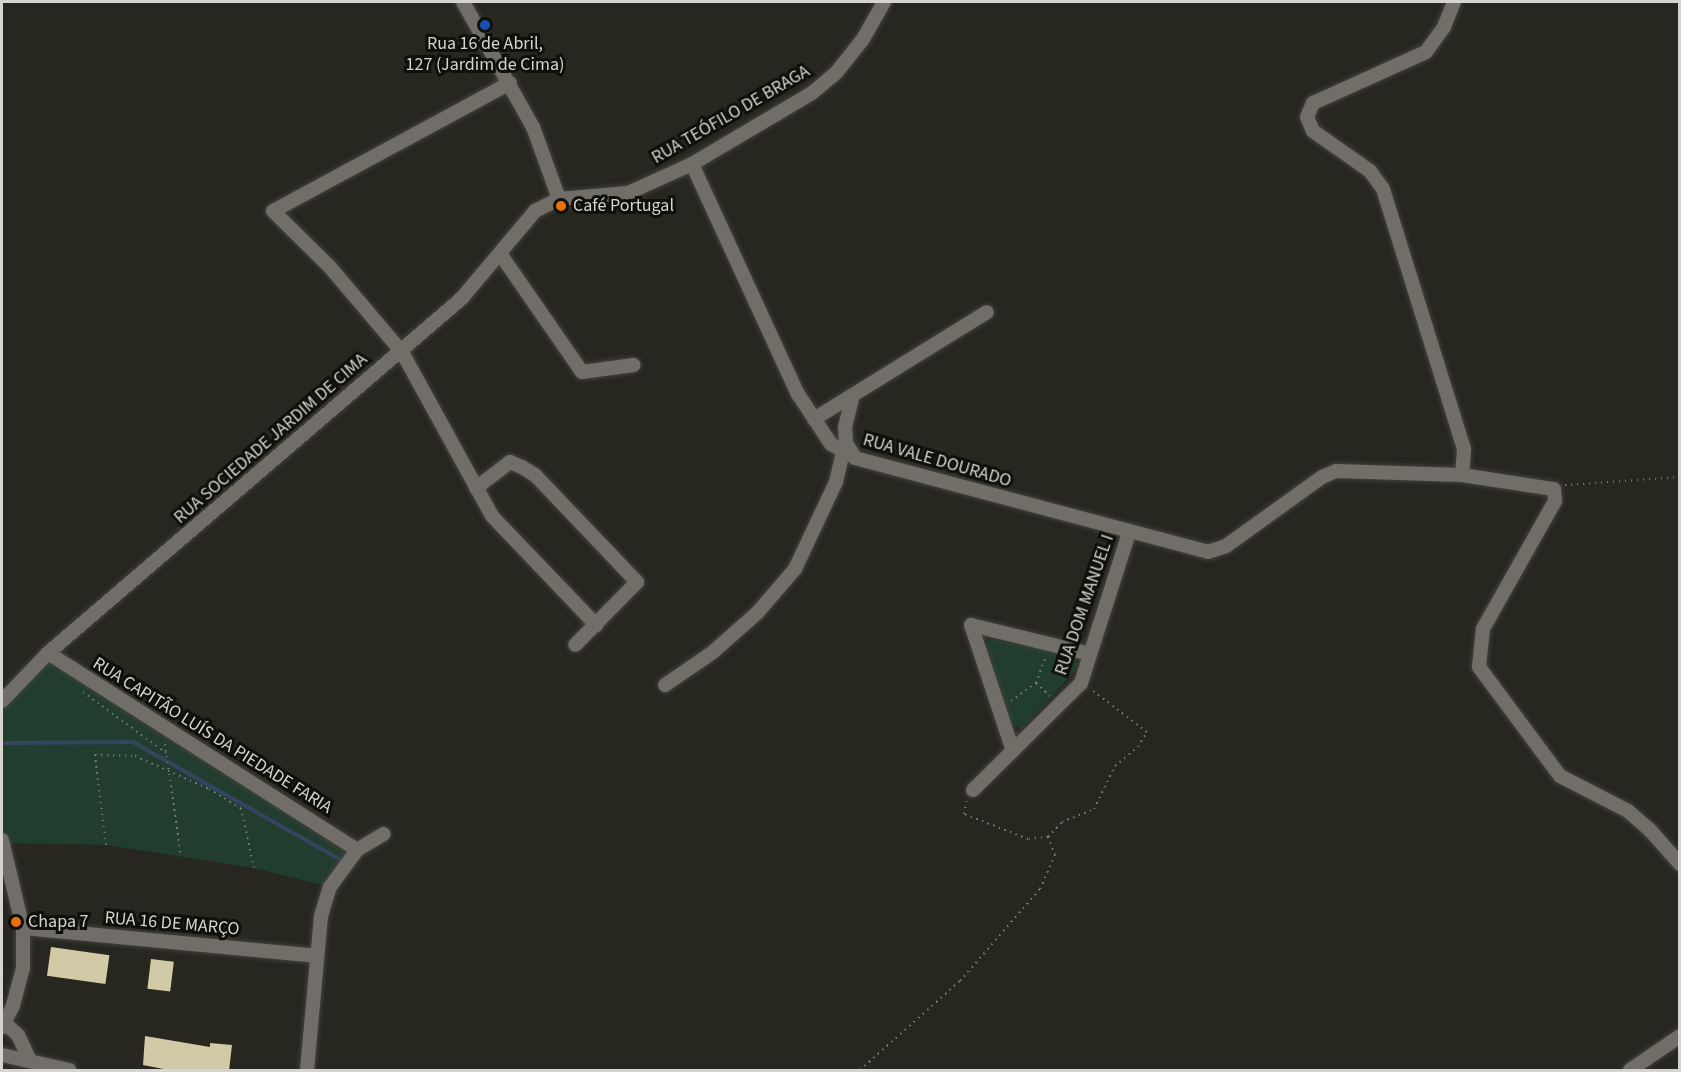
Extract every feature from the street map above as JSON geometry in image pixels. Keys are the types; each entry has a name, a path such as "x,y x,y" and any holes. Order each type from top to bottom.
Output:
{"street":[{"path":"464,2 532,127 559,199"},
{"name":"RUA TEÓFILO DE BRAGA","path":"559,199 628,193 692,164 812,93 836,73 863,39 884,2"},
{"path":"1454,2 1444,27 1426,52 1313,103 1307,117 1312,131 1370,171 1383,189 1464,448 1462,475"},
{"path":"510,83 273,211 329,266 402,352 492,516 596,625"},
{"name":"RUA VALE DOURADO","path":"692,164 798,394 831,444 849,454 1129,533 1208,552 1226,546 1322,477 1336,471 1462,475 1554,489"},
{"name":"RUA SOCIEDADE JARDIM DE CIMA","path":"2,701 48,653 402,352 462,298 501,255 535,211 559,199"},
{"path":"501,255 582,372 634,365"},
{"path":"814,419 987,312"},
{"path":"665,685 713,652 758,612 795,569 849,454 845,427 853,395"},
{"path":"476,488 510,462 522,466 535,475 637,582 575,645"},
{"path":"1554,489 1554,501 1483,629 1479,667 1560,776 1628,812 1649,829 1680,864"},
{"name":"RUA DOM MANUEL I","path":"973,790 1082,680 1129,533"},
{"path":"1013,751 972,625 1090,654"},
{"name":"RUA CAPITÃO LUÍS DA PIEDADE FARIA","path":"48,653 357,849"},
{"path":"307,1071 321,916 330,887 357,849 384,834"},
{"path":"2,840 23,928 23,968 4,1026 18,1035 30,1061"},
{"name":"RUA 16 DE MARÇO","path":"23,928 317,956"},
{"path":"1630,1071 1680,1036"},
{"path":"2,1055 69,1071"}],"path":[{"path":"1554,489 1577,482 1680,477"},
{"path":"1004,705 1036,683 1043,671 1047,651"},
{"path":"89,679 82,694 166,753 165,768 182,857"},
{"path":"973,790 963,805 964,814 1028,839 1048,837 1062,822 1094,809 1115,766 1138,747 1147,732 1101,699 1082,680"},
{"path":"1036,683 1052,698"},
{"path":"106,846 95,754 135,756 165,768 242,808 254,868"},
{"path":"860,1071 960,981 1040,889 1054,855 1048,837"}],"green space":[{"path":"990,639 1073,656 1079,666 1022,729 1009,722 986,644"},
{"path":"48,653 357,850 330,887 254,868 106,845 2,843 2,701"}],"building":[{"path":"51,947 109,955 105,984 47,976"},
{"path":"151,959 174,962 170,992 147,989"},
{"path":"145,1036 210,1047 210,1043 232,1045 229,1071 174,1071 143,1065"}],"waterway":[{"path":"2,743 133,742 344,862"}],"place":[{"name":"Rua 16 de Abril, 127 (Jardim de Cima)","path":"485,25"},
{"name":"Café Portugal","path":"561,206"},
{"name":"Chapa 7","path":"16,922"}]}
